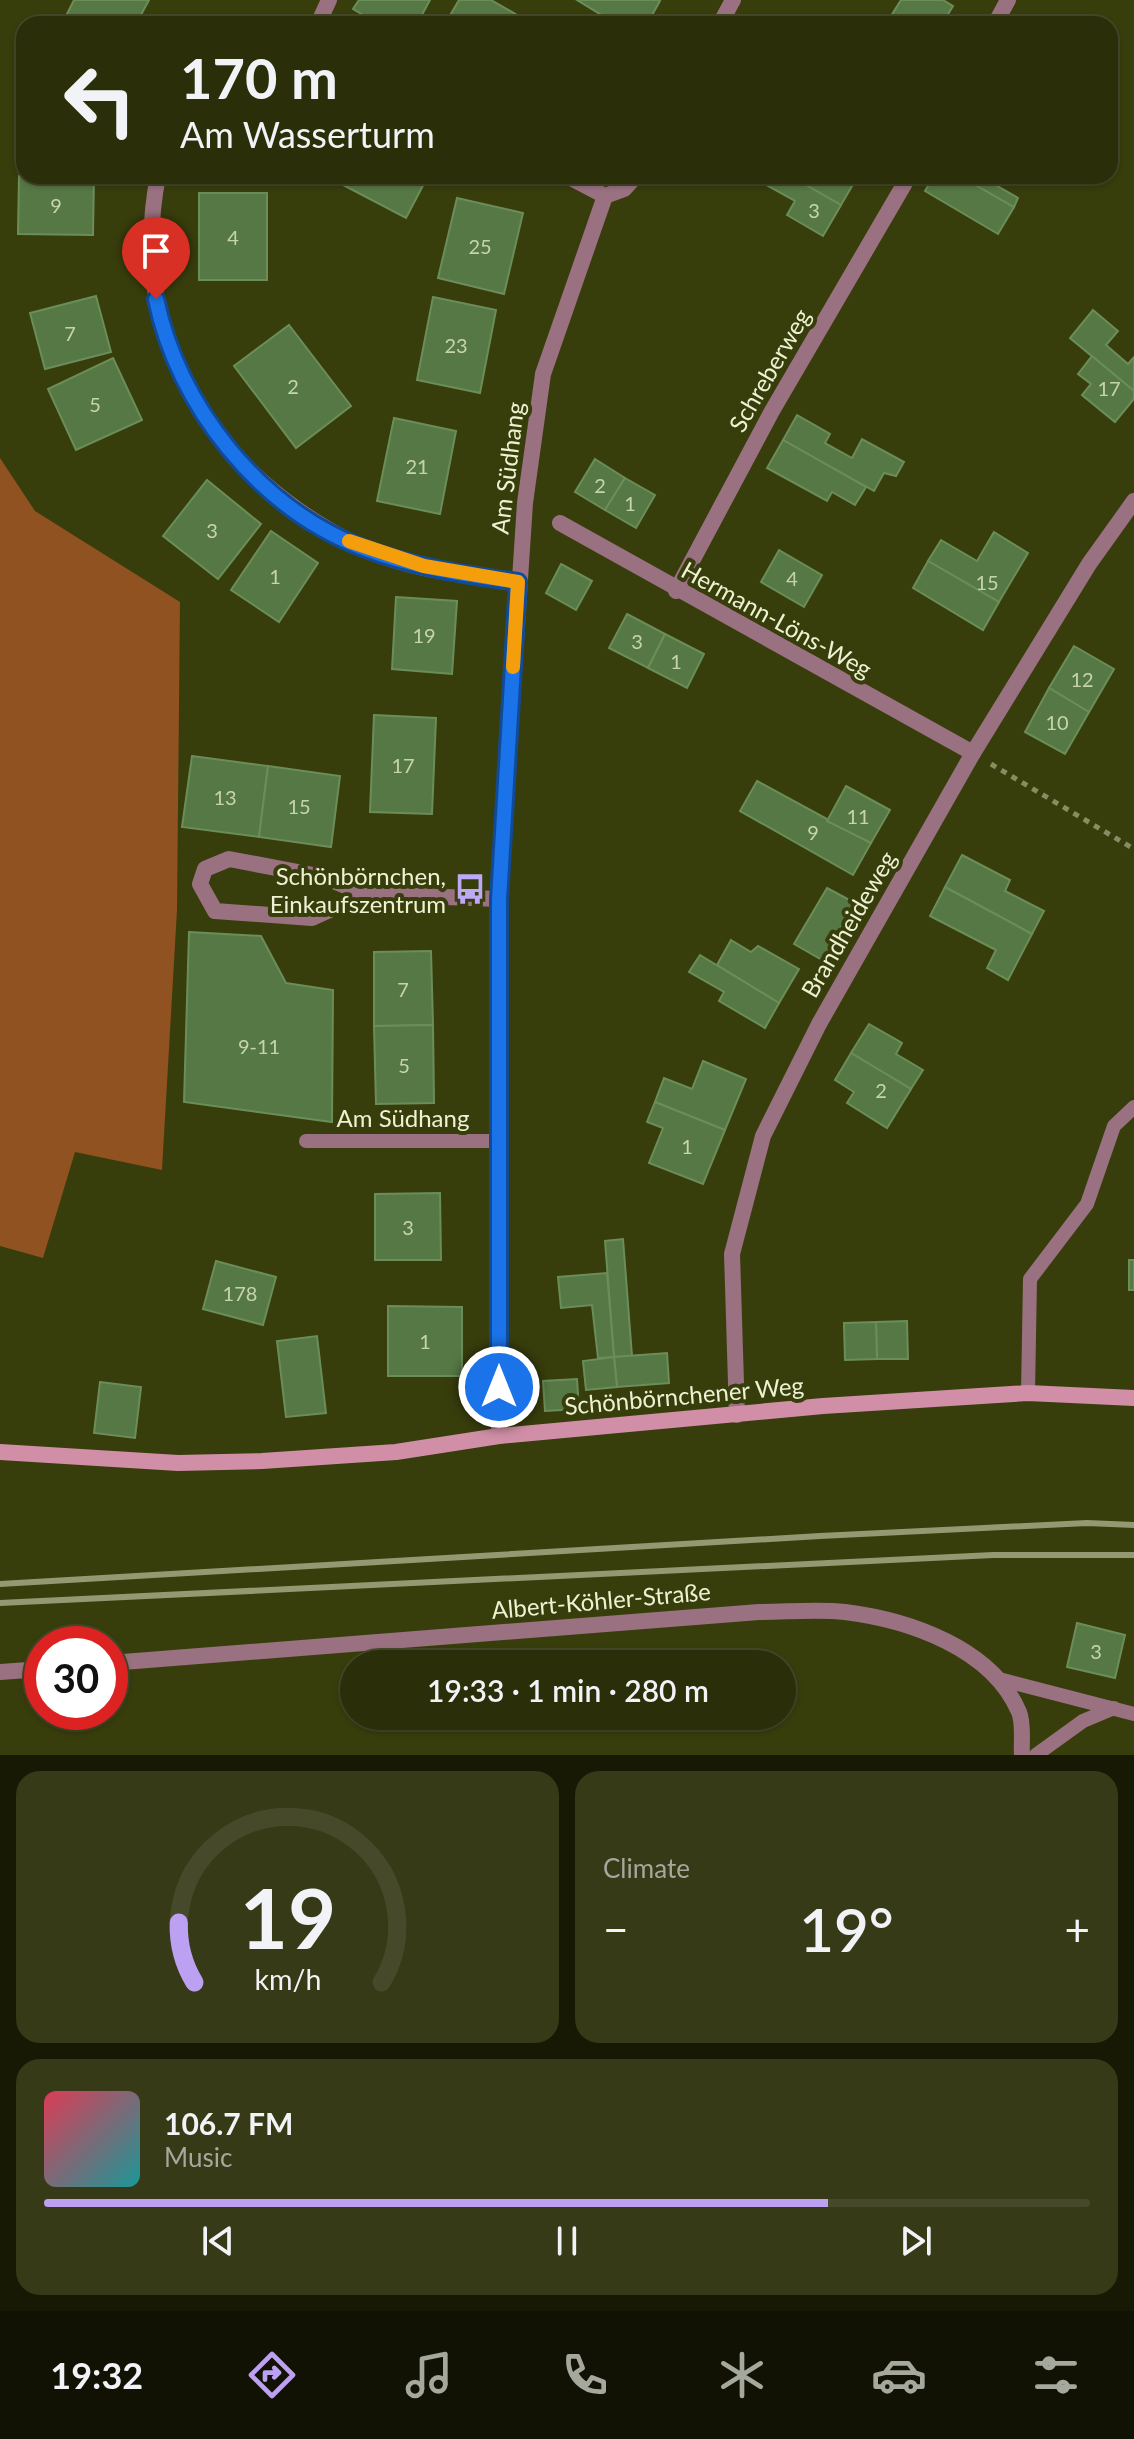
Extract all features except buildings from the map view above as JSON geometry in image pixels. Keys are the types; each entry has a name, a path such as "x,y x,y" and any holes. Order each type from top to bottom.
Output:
{"street":[{"path":"156,184 152,208 150,268 162,329 186,382 218,437 261,484 306,516 361,548 438,569 518,582"},
{"path":"582,184 605,196 629,184"},
{"name":"Schreberweg","path":"676,591 772,411 904,184"},
{"name":"Am Südhang","path":"499,1436 499,899 518,582 543,374 605,196"},
{"name":"Brandheideweg","path":"737,1415 732,1254 763,1136 819,1024 973,753 1089,564 1134,501"},
{"name":"Hermann-Löns-Weg","path":"560,523 676,591 973,753"},
{"path":"365,894 312,918 231,915 215,911 202,893 200,884 205,869 229,859 324,877 365,894 499,899"},
{"name":"Schönbörnchener Weg","path":"0,1452 178,1463 262,1461 396,1452 499,1436 1028,1393 1134,1398"},
{"name":"Albert-Köhler-Straße","path":"128,1662 759,1612 844,1612 901,1623 955,1646 999,1679 1020,1714 1022,1755"},
{"path":"0,1672 24,1670"}],"lane":[{"path":"1028,1393 1030,1279 1087,1204 1114,1126 1134,1107"},
{"name":"Am Südhang","path":"306,1141 499,1141"},
{"path":"999,1679 1134,1714"},
{"path":"1036,1755 1083,1721 1115,1708"}],"path":[{"path":"973,753 1134,849"}],"shaded area":[{"path":"0,458 35,511 180,602 177,910 162,1170 75,1152 43,1258 0,1246"}],"railway":[{"path":"0,1584 820,1536 1087,1523 1134,1525"},
{"path":"0,1603 993,1555 1134,1555"}],"slow traffic":[{"path":"349,541 361,548 424,566 518,582 513,667"}],"place":[{"name":"Schönbörnchen, Einkaufszentrum","path":"470,889"}],"route":[{"path":"156,299 162,329 186,382 218,437 261,484 306,516 361,548 465,575 518,582 499,899 499,1387"}]}
